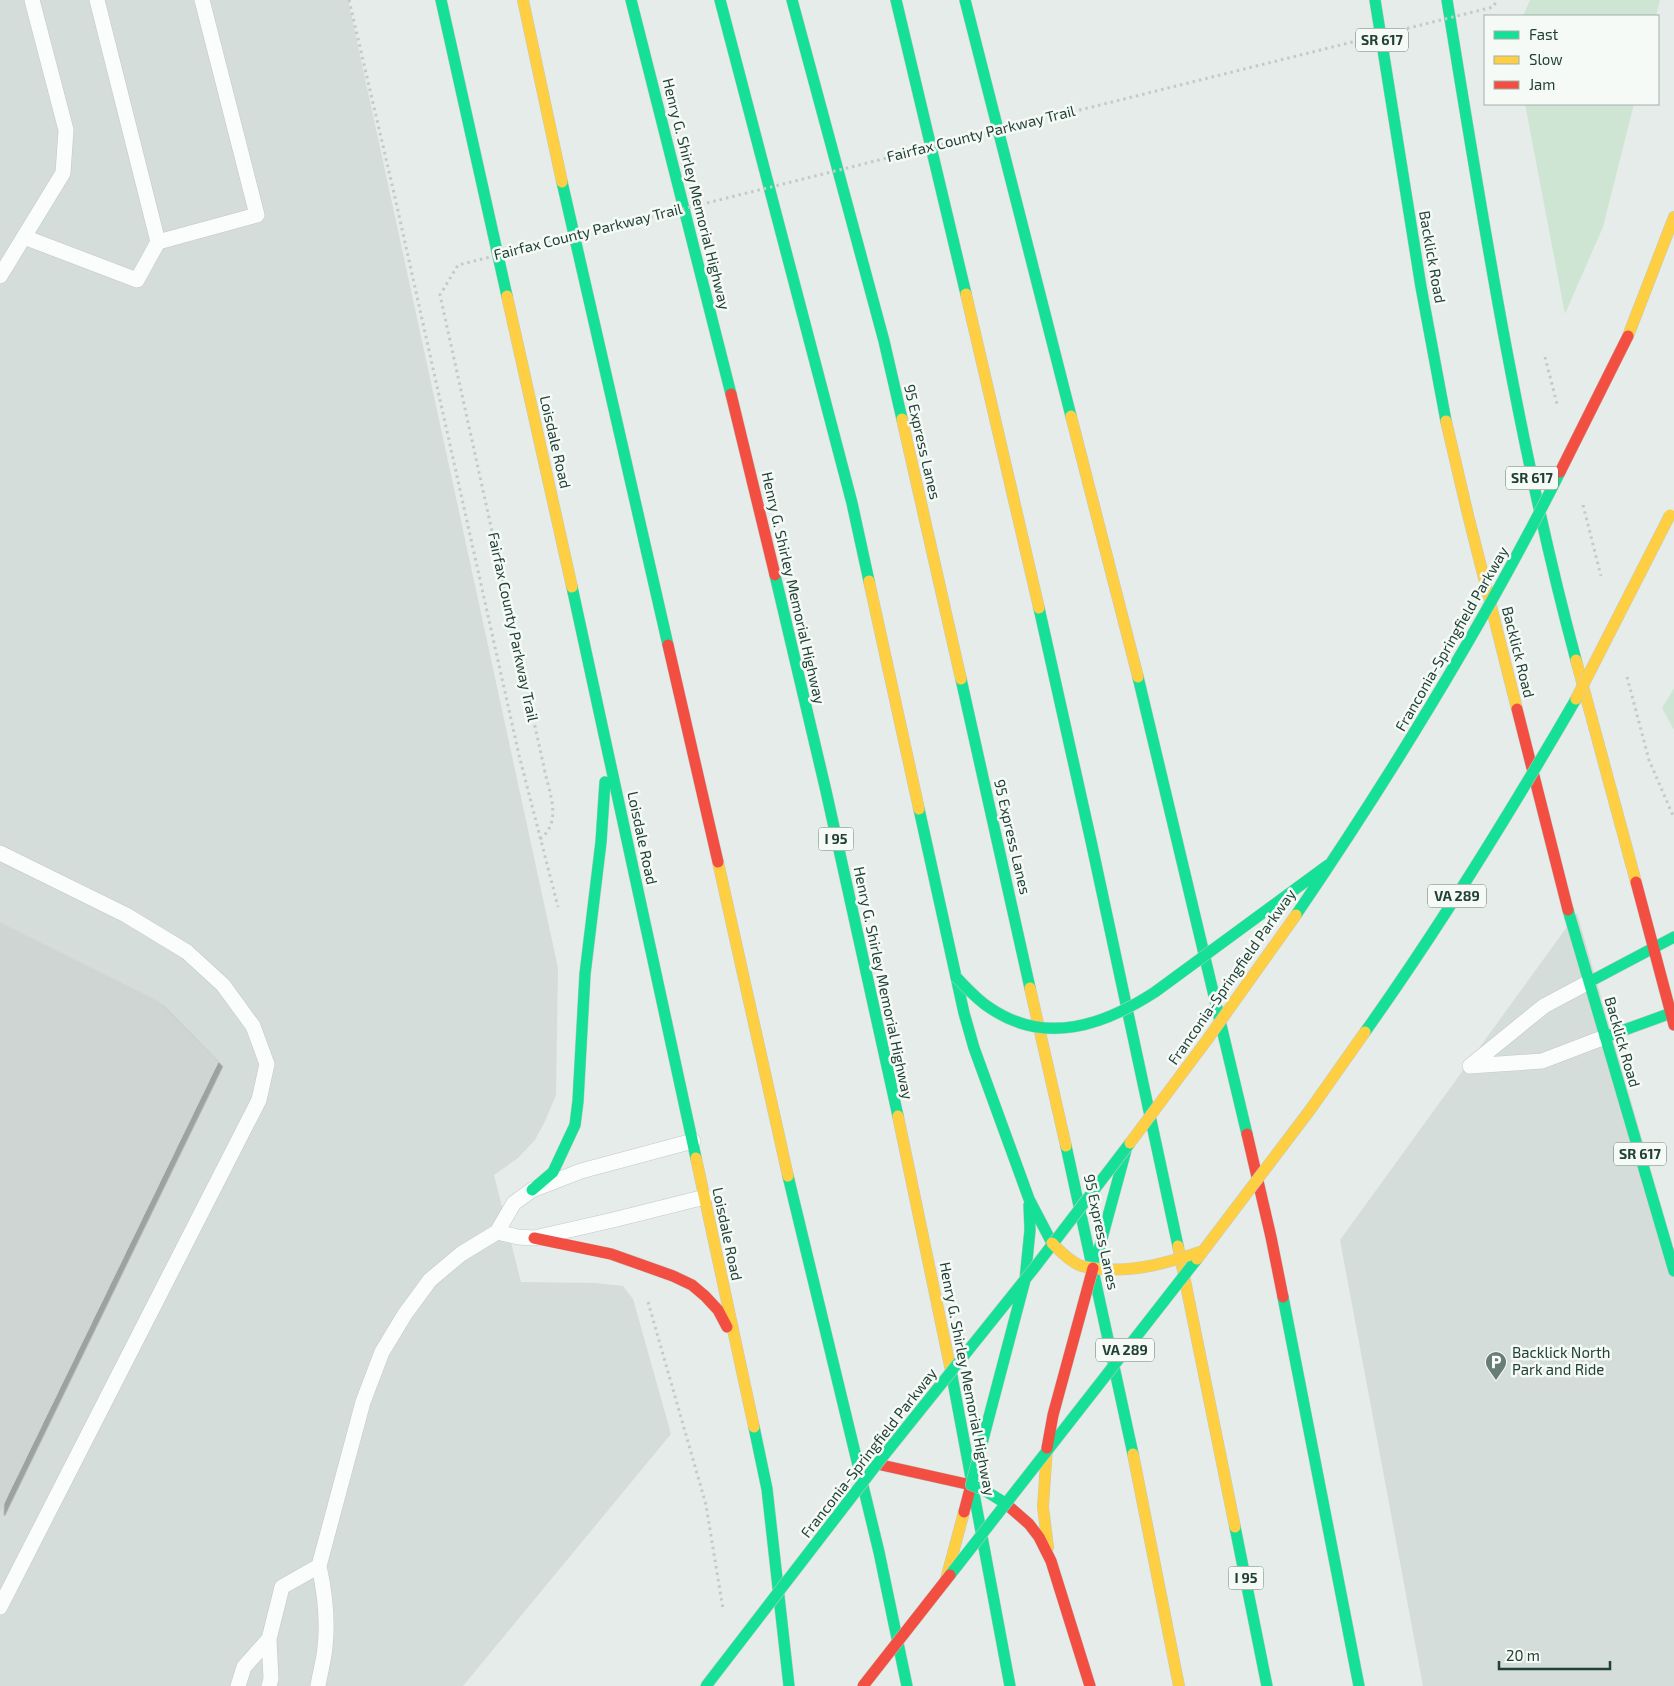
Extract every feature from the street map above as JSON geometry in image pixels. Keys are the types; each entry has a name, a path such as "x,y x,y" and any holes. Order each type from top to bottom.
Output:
{"main road":[{"name":"Loisdale Road","path":"441,0 601,716 767,1489 789,1686"},
{"path":"523,0 570,221 729,910 778,1135 879,1552 907,1686"},
{"name":"Henry G. Shirley Memorial Highway","path":"631,0 758,499 864,960 931,1272 1010,1686"},
{"path":"720,0 852,503 964,1013 974,1048 1029,1199 1052,1243 1066,1256 1080,1265 1122,1270 1146,1268 1202,1251"},
{"name":"95 Express Lanes","path":"792,0 884,341 1076,1190 1139,1482 1179,1686"},
{"name":"I 95","path":"896,0 961,267 1064,717 1165,1184 1267,1686"},
{"path":"965,0 1135,664 1268,1227 1327,1516 1359,1686"},
{"name":"Backlick Road","path":"1375,0 1421,287 1448,425 1489,601 1565,896 1674,1270"},
{"name":"SR 617","path":"1446,0 1495,294 1531,474 1563,611 1674,1025"},
{"name":"Franconia-Springfield Parkway","path":"706,1686 878,1464 1126,1150 1266,959 1378,792 1434,703 1517,558 1628,336 1674,217"},
{"name":"VA 289","path":"863,1686 1202,1251 1310,1110 1382,1010 1519,798 1582,691 1672,510"},
{"path":"532,1190 553,1172 575,1125 584,974 604,805 605,770 601,716"},
{"path":"956,977 977,999 1011,1020 1054,1028 1096,1023 1120,1012 1171,980 1328,865"},
{"path":"1589,982 1674,937"},
{"path":"1605,1037 1672,1012"},
{"path":"1090,1686 1051,1561 1045,1532 1043,1507 1047,1448 1053,1415 1126,1150"},
{"path":"946,1579 1025,1280 1030,1230 1029,1199"},
{"path":"534,1238 611,1254 654,1268 692,1285 718,1310 734,1339"},
{"path":"878,1464 970,1485 984,1490 1005,1503 1029,1524 1039,1537 1051,1561"}],"lane":[{"path":"0,276 63,173 66,130 32,0"},
{"path":"24,237 137,280 158,242 97,0"},
{"path":"158,242 257,215 202,0"},
{"path":"0,853 126,915 187,952 223,985 253,1026 267,1064 259,1100 0,1607"},
{"path":"1589,982 1544,1006 1470,1066 1542,1061 1605,1037"},
{"path":"318,1686 325,1648 327,1618 319,1566 364,1402 382,1352 406,1314 430,1280 461,1254 497,1232 514,1203 532,1190 581,1171 693,1141"},
{"path":"497,1232 518,1237 534,1238 705,1197"},
{"path":"269,1686 271,1679 269,1638 282,1587 319,1566"},
{"path":"238,1686 244,1667 269,1638"}],"path":[{"path":"349,0 517,745 558,909"},
{"name":"Fairfax County Parkway Trail","path":"540,839 546,834 553,819 554,810 440,295 458,265 1493,7 1497,0"},
{"path":"647,1299 706,1505 723,1610"}],"shaded area":[{"path":"0,0 348,0 558,968 556,1095 535,1140 518,1158 494,1175 521,1282 596,1283 623,1286 633,1299 671,1434 463,1686 0,1686"},
{"name":"Backlick North Park and Ride","path":"1577,913 1674,1250 1674,1686 1423,1686 1340,1240"}],"green space":[{"path":"1530,0 1660,0 1656,15 1523,15"},
{"path":"1525,105 1634,105 1603,227 1565,314"},
{"path":"1674,688 1674,730 1662,708"}],"building":[{"path":"0,923 159,1002 218,1062 0,1511"}],"traffic: fast":[{"path":"441,0 507,296"},
{"path":"631,0 731,394"},
{"path":"720,0 852,503 869,581"},
{"path":"792,0 884,341 902,419"},
{"path":"896,0 966,294"},
{"path":"965,0 1071,416"},
{"path":"1375,0 1421,287 1446,421"},
{"path":"1447,0 1488,249 1519,415 1555,579 1576,660"},
{"path":"562,182 668,645"},
{"path":"1296,915 1436,698 1500,586 1560,472"},
{"path":"775,575 826,791 898,1116"},
{"path":"572,587 696,1158"},
{"path":"1039,608 1178,1246"},
{"path":"1138,677 1247,1134"},
{"path":"961,679 1030,988"},
{"path":"1365,1032 1421,951 1474,868 1576,699"},
{"path":"532,1190 553,1172 575,1125 585,974 601,842 605,782"},
{"path":"919,809 964,1013 974,1048 1029,1199 1052,1243"},
{"path":"956,977 985,1005 1011,1020 1032,1026 1053,1028 1074,1027 1095,1022 1116,1014 1155,992 1328,865"},
{"path":"1568,910 1674,1271"},
{"path":"1589,982 1674,937"},
{"path":"1605,1037 1674,1012"},
{"path":"706,1686 877,1464 1035,1267 1130,1143"},
{"path":"1066,1146 1133,1454"},
{"path":"1095,1264 1126,1150"},
{"path":"788,1176 879,1552 907,1686"},
{"path":"1025,1280 1030,1230 1029,1205"},
{"path":"950,1575 1197,1259"},
{"path":"1005,1503 984,1490 971,1485 1025,1280"},
{"path":"1283,1297 1359,1686"},
{"path":"951,1371 1010,1686"},
{"path":"754,1427 767,1489 789,1686"},
{"path":"1235,1527 1267,1686"}],"traffic: slow":[{"path":"523,0 562,182"},
{"path":"1628,336 1674,217"},
{"path":"966,294 1039,608"},
{"path":"507,296 572,587"},
{"path":"1071,416 1138,677"},
{"path":"902,419 961,679"},
{"path":"1446,421 1517,709"},
{"path":"1576,699 1670,515"},
{"path":"869,581 919,809"},
{"path":"1576,660 1636,882"},
{"path":"718,862 788,1176"},
{"path":"1130,1143 1207,1040 1296,915"},
{"path":"1030,988 1066,1146"},
{"path":"1197,1259 1310,1110 1365,1032"},
{"path":"898,1116 951,1371"},
{"path":"696,1158 754,1427"},
{"path":"1052,1243 1064,1255 1079,1265 1114,1270 1140,1268 1203,1251"},
{"path":"1178,1246 1235,1527"},
{"path":"1047,1448 1043,1507 1048,1547"},
{"path":"1133,1454 1179,1686"},
{"path":"946,1579 964,1512"}],"traffic: jam":[{"path":"1560,472 1628,336"},
{"path":"731,394 775,575"},
{"path":"668,645 718,862"},
{"path":"1517,709 1568,910"},
{"path":"1636,882 1674,1025"},
{"path":"1247,1134 1283,1297"},
{"path":"534,1238 611,1254 673,1276 692,1285 705,1296 718,1310 727,1327"},
{"path":"1047,1448 1053,1415 1093,1268"},
{"path":"877,1464 971,1485 964,1512"},
{"path":"1005,1503 1029,1524 1039,1537 1051,1561 1090,1686"},
{"path":"863,1686 950,1575"}],"place":[{"name":"Backlick North Park and Ride","path":"1496,1381"}]}
